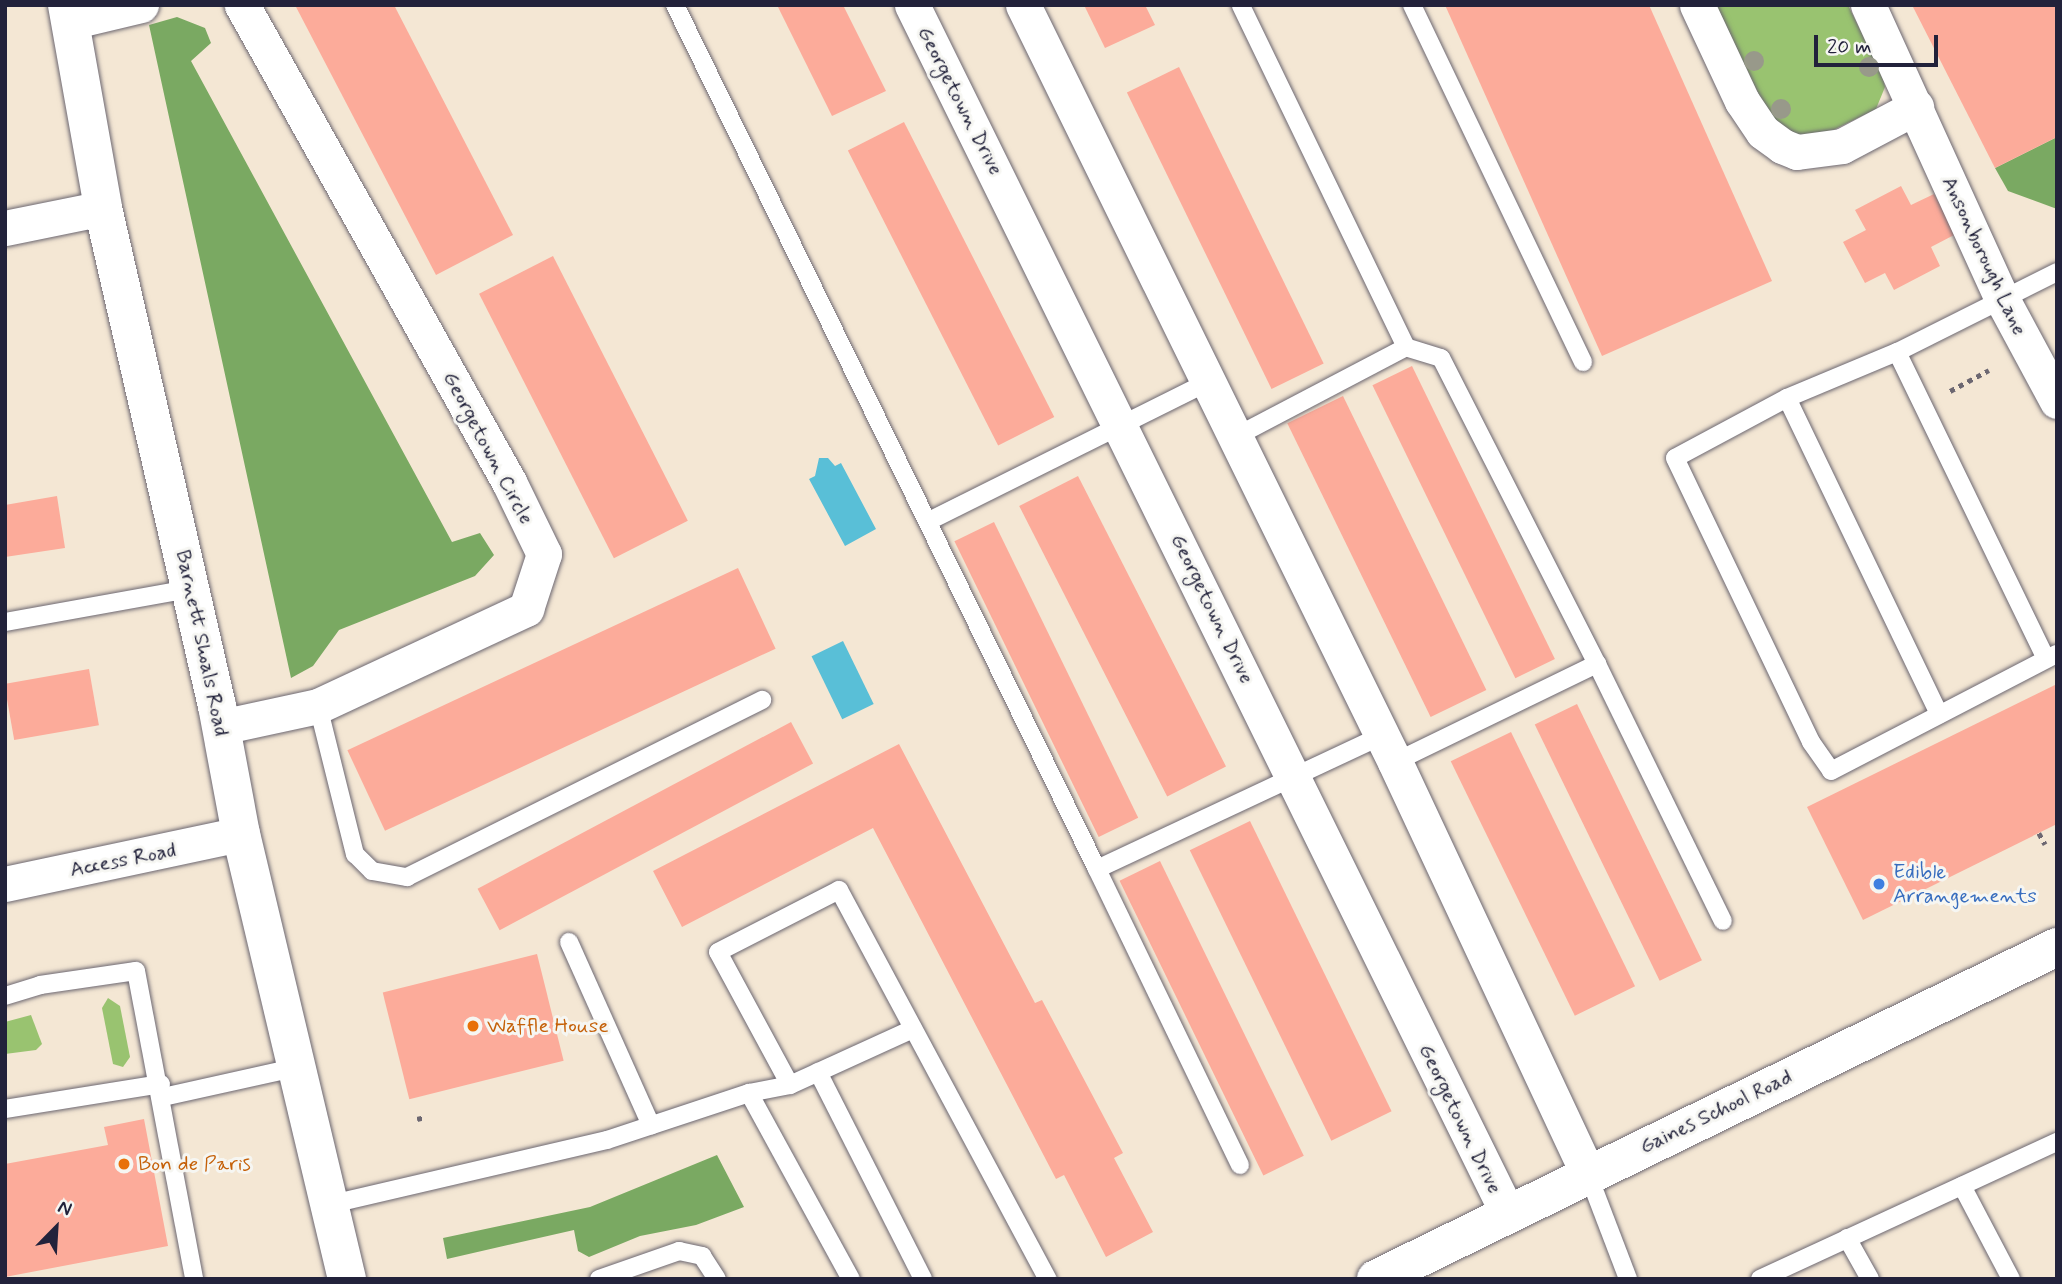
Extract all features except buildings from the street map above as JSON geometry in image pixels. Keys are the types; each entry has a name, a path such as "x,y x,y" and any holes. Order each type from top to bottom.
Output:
{"main road":[{"name":"Barnett Shoals Road","path":"69,14 103,208 221,727 241,834 348,1279"},
{"name":"Gaines School Road","path":"1376,1279 2057,947"}],"street":[{"path":"69,14 141,5"},
{"name":"Georgetown Circle","path":"221,727 318,706 526,610 544,554 509,482 242,5"},
{"name":"Georgetown Drive","path":"912,5 1121,424 1508,1214"},
{"path":"1023,5 1206,383 1388,749 1588,1174"},
{"path":"1697,5 1742,101 1763,132 1782,146 1797,152 1842,146 1916,107"},
{"name":"Ansonborough Lane","path":"1868,5 2002,299 2057,401"},
{"path":"5,228 103,208"},
{"name":"Access Road","path":"5,884 241,834"}],"lane":[{"path":"675,5 929,521 1240,1165"},
{"path":"1241,5 1406,347"},
{"path":"1412,5 1583,362"},
{"path":"1897,352 2052,657 1831,771 1811,742 1675,458 1787,398 1897,352 2057,272"},
{"path":"1233,438 1406,347 1440,358 1597,664 1723,921"},
{"path":"929,521 1206,383"},
{"path":"1787,398 1939,714"},
{"path":"5,622 190,589"},
{"path":"1097,869 1293,775 1388,749 1597,664"},
{"path":"318,706 355,854 372,871 407,877 762,700"},
{"path":"790,1085 718,952 839,890 1048,1279"},
{"path":"569,942 651,1125"},
{"path":"5,996 40,985 136,971 162,1091 194,1279"},
{"path":"331,1204 607,1140 749,1093 790,1085 913,1029"},
{"path":"5,1109 162,1091 298,1067"},
{"path":"818,1072 923,1279"},
{"path":"749,1093 851,1279"},
{"path":"1760,1279 2057,1142"},
{"path":"1588,1174 1628,1279"},
{"path":"1962,1186 2011,1279"},
{"path":"1847,1238 1870,1279"},
{"path":"599,1279 679,1251 702,1256 717,1279"}],"path":[{"path":"1922,403 1989,370"},
{"path":"2039,833 2045,844"},
{"path":"416,1119 425,1117"}],"green space":[{"path":"1716,5 1848,5 1883,77 1885,87 1876,109 1819,137 1797,136 1769,116"},
{"path":"177,17 205,28 211,43 191,61 452,542 480,533 494,555 475,576 339,630 313,666 291,678 149,25"},
{"path":"2057,137 2057,209 2008,191 1995,168"},
{"path":"108,998 120,1006 130,1057 123,1067 113,1064 102,1008"},
{"path":"31,1015 42,1044 36,1050 5,1054 5,1022"},
{"path":"717,1155 744,1207 696,1225 640,1236 589,1257 578,1251 574,1230 447,1259 443,1238 590,1207"}],"water":[{"path":"819,458 828,458 835,466 841,463 876,529 845,546 809,479 815,476"},
{"path":"843,641 874,704 842,719 812,656"}],"place":[{"name":"Edible Arrangements","path":"1879,884"},
{"name":"Waffle House","path":"473,1026"},
{"name":"Bon de Paris","path":"124,1164"}]}
